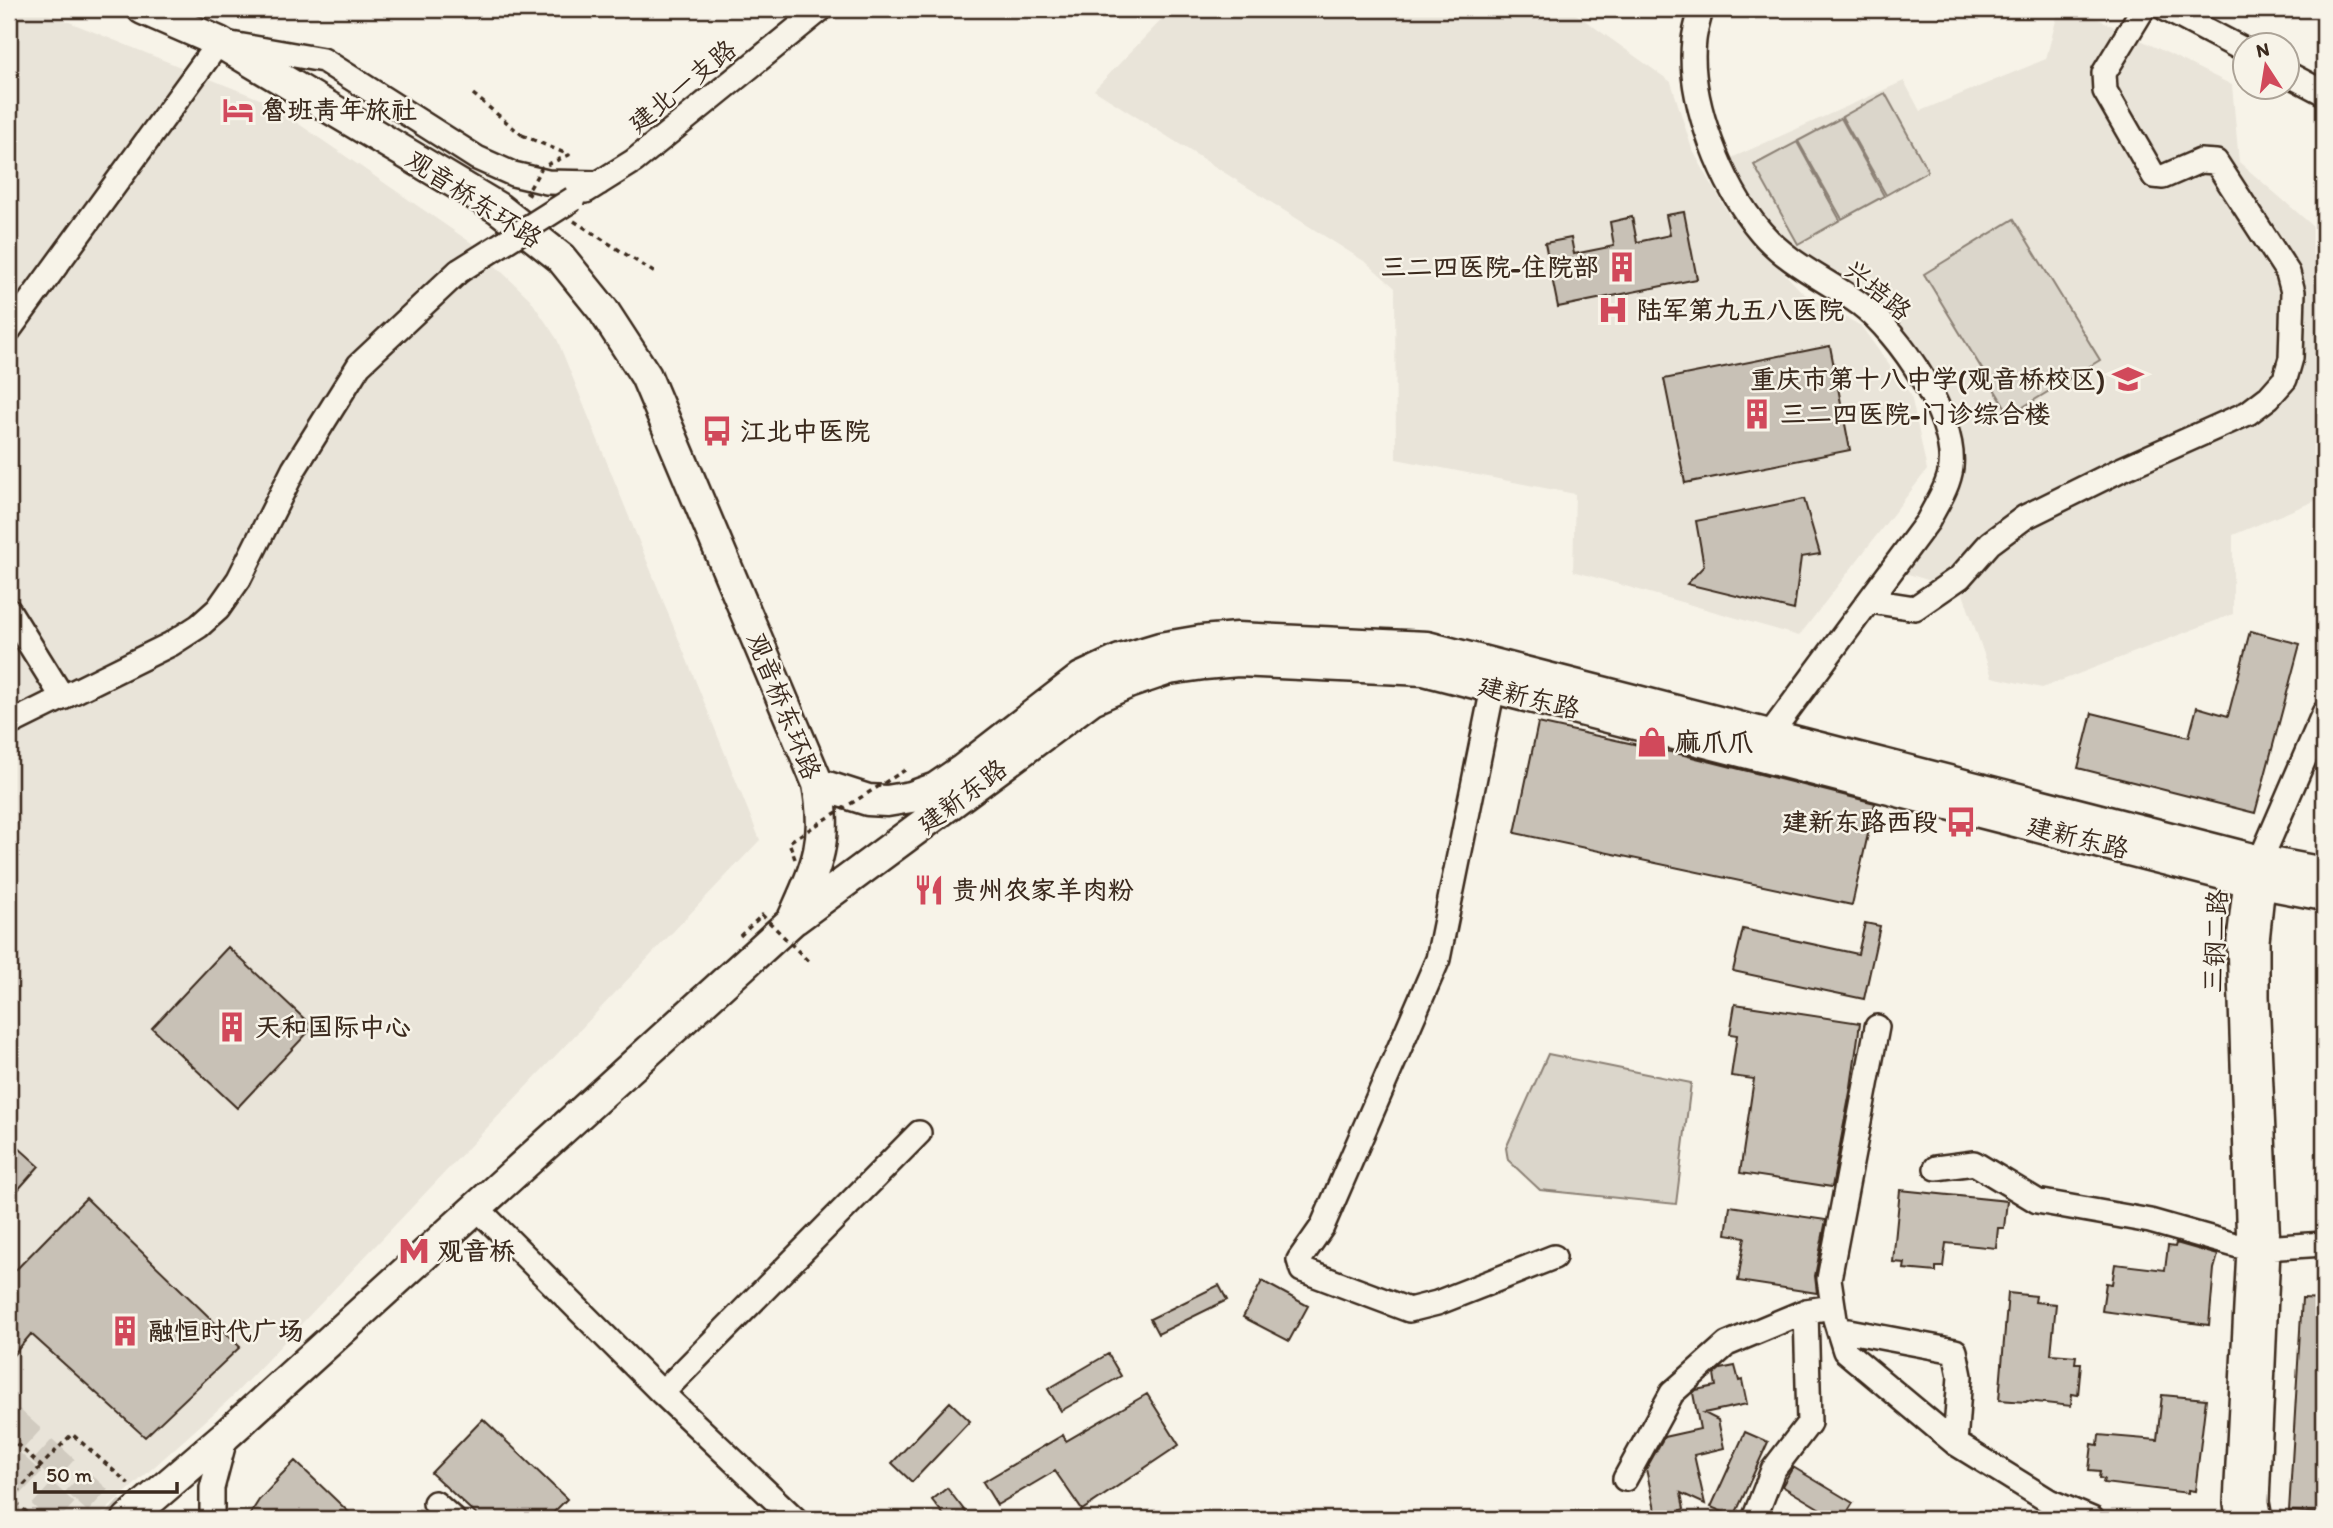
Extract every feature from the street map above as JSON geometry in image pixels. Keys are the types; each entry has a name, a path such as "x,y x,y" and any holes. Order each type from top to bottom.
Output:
{"main road":[{"name":"观音桥东环路","path":"128,1519 226,1435 792,921 813,874 823,837 818,784 646,376 603,310 561,258 498,208 219,42 143,9"},
{"name":"建新东路","path":"818,784 868,800 887,801 911,797 936,788 1081,678 1120,660 1160,648 1237,638 1427,647 1763,744 2324,895"},
{"name":"建新东路","path":"792,921 1092,699 1169,669 1238,662 1424,670 1493,688 1763,744"},
{"name":"建新东路","path":"2256,875 2324,873"}],"street":[{"name":"建北一支路","path":"9,724 171,644 199,626 218,609 239,579 294,470 359,365 459,271 568,206 665,137 821,9"},
{"name":"兴培路","path":"1701,9 1694,42 1695,79 1704,120 1715,152 1738,202 1762,234 1793,261 1860,304 1884,325 1903,349 1943,418 1950,444 1951,469 1928,521 1763,744"},
{"path":"1870,601 1915,608 1960,577 1990,543 2025,517 2120,470 2248,413 2269,397 2285,379 2291,358 2293,292 2288,273 2216,162 2200,161 2163,177 2154,176 2105,91 2104,74 2143,9"},
{"path":"2166,9 2232,44"},
{"path":"9,330 219,42 323,60 477,158 513,174 547,182 599,183"},
{"path":"2302,82 2324,93"},
{"path":"9,611 63,698"},
{"path":"1493,688 1438,959 1322,1227 1299,1260 1303,1270 1409,1310 1437,1303 1554,1256"},
{"name":"三钢二路","path":"2260,1519 2257,1502 2259,1249 2239,994 2239,940 2256,875 2324,713"},
{"path":"1877,1027 1829,1279 1835,1318 1845,1351 1955,1443 2043,1510 2092,1519"},
{"path":"662,1393 919,1133"},
{"path":"1936,1168 1974,1163 2037,1201 2150,1222 2259,1249 2324,1244"},
{"path":"477,1208 662,1393 795,1519"},
{"name":"三钢二路","path":"2238,1519 2236,1503 2259,1249"},
{"path":"1754,1519 1773,1470 1809,1423 1806,1311"},
{"path":"1625,1479 1672,1394 1699,1368 1727,1344 1806,1311 1955,1352 1960,1376 1955,1443"},
{"path":"212,1519 212,1488 226,1435"},
{"path":"435,1503 453,1519"}],"path":[{"path":"473,94 522,135 569,155 542,167 527,193 537,198"},
{"path":"568,206 655,273"},
{"path":"795,859 789,842 905,770"},
{"path":"740,936 762,915 808,961"},
{"path":"35,1519 11,1499 72,1434 129,1484"},
{"path":"9,1437 41,1466"}],"shaded area":[{"path":"9,9 37,9 267,102 473,244 530,299 557,339 760,840 232,1397 96,1519 9,1519"},
{"name":"陆军第九五八医院","path":"1172,9 1569,9 1671,82 1692,149 1729,215 1803,293 1861,326 1911,395 1927,470 1799,636 1573,571 1575,494 1396,459 1395,288 1367,263 1094,90"},
{"name":"重庆市第十八中学(观音桥校区)","path":"2059,9 2078,9 2232,85 2239,162 2313,226 2324,231 2324,497 2233,535 2233,614 2042,688 1992,677 1962,591 1902,572 1934,525 1952,414 1800,253 1771,227 1748,197 1729,159 1904,81 1920,111 2046,59"},
{"path":"1885,93 1928,171 1886,195 1842,117"},
{"path":"1841,118 1884,196 1842,219 1798,141"},
{"path":"1797,142 1840,220 1798,244 1754,165"},
{"path":"2014,219 2100,360 2010,415 1924,274"},
{"path":"1548,1054 1691,1083 1676,1204 1540,1190 1508,1160 1506,1148"}],"building":[{"name":"三二四医院-住院部","path":"1684,212 1697,279 1558,307 1545,243 1571,238 1574,254 1614,246 1610,222 1632,217 1637,242 1670,235 1666,215"},
{"name":"三二四医院-门诊综合楼","path":"1830,346 1850,450 1685,483 1664,379"},
{"path":"1804,499 1820,554 1801,557 1794,610 1687,584 1704,566 1696,521"},
{"path":"2250,631 2300,644 2255,813 2078,768 2092,713 2189,737 2197,707 2228,716"},
{"path":"1538,723 1684,755 1875,803 1852,905 1515,833"},
{"path":"1865,923 1880,926 1864,999 1733,971 1743,929 1858,954"},
{"name":"天和国际中心","path":"228,947 313,1027 237,1108 152,1028"},
{"path":"1735,1004 1860,1023 1832,1187 1740,1173 1754,1079 1731,1076 1737,1035 1730,1034"},
{"path":"9,1139 39,1166 9,1200"},
{"path":"1900,1190 2007,1201 2004,1228 1998,1228 1996,1248 1946,1243 1943,1267 1936,1267 1936,1272 1904,1269 1905,1263 1893,1262"},
{"name":"融恒时代广场","path":"86,1198 240,1347 145,1437 31,1334 9,1360 9,1277"},
{"path":"1730,1206 1826,1220 1815,1276 1817,1293 1738,1281 1745,1237 1726,1234"},
{"path":"2176,1243 2218,1255 2214,1269 2209,1325 2102,1311 2106,1283 2112,1284 2115,1264 2165,1270 2168,1246 2175,1247"},
{"path":"1262,1281 1308,1306 1289,1341 1243,1317"},
{"path":"1219,1285 1227,1300 1158,1334 1150,1319"},
{"path":"2008,1293 2036,1296 2035,1302 2056,1304 2051,1354 2076,1356 2075,1363 2081,1363 2078,1395 2072,1394 2071,1406 1999,1400"},
{"path":"2302,1298 2324,1299 2324,1513 2289,1511"},
{"path":"1108,1354 1121,1376 1061,1411 1048,1389"},
{"path":"1735,1366 1739,1381 1742,1380 1747,1404 1704,1413 1718,1420 1724,1448 1694,1455 1705,1504 1681,1493 1683,1519 1657,1519 1646,1469 1664,1437 1700,1429 1693,1393 1716,1386 1714,1374 1720,1369"},
{"path":"1147,1394 1179,1445 1082,1510 1055,1471 997,1505 983,1482 1063,1435 1066,1441"},
{"path":"2162,1395 2206,1399 2195,1491 2188,1490 2188,1493 2103,1483 2104,1479 2099,1478 2100,1471 2089,1470 2092,1444 2098,1445 2099,1435 2157,1440"},
{"path":"950,1402 970,1421 912,1482 892,1463"},
{"path":"483,1419 567,1499 547,1519 481,1519 431,1473"},
{"path":"1745,1432 1768,1442 1734,1517 1711,1507"},
{"path":"295,1461 356,1519 247,1519 259,1500"},
{"path":"1793,1467 1853,1503 1843,1519 1837,1519 1782,1486"},
{"path":"947,1488 971,1519 947,1519 932,1500"}],"tunnel":[{"path":"9,1420 118,1519"},
{"path":"9,1463 70,1519"}],"place":[{"name":"魯班青年旅社","path":"238,110"},
{"name":"三二四医院-住院部","path":"1622,267"},
{"name":"陆军第九五八医院","path":"1613,310"},
{"name":"重庆市第十八中学(观音桥校区)","path":"2128,379"},
{"name":"三二四医院-门诊综合楼","path":"1757,414"},
{"name":"江北中医院","path":"717,431"},
{"name":"麻爪爪","path":"1652,742"},
{"name":"建新东路西段","path":"1961,822"},
{"name":"贵州农家羊肉粉","path":"929,890"},
{"name":"天和国际中心","path":"232,1027"},
{"name":"观音桥","path":"414,1251"},
{"name":"融恒时代广场","path":"125,1331"}]}
